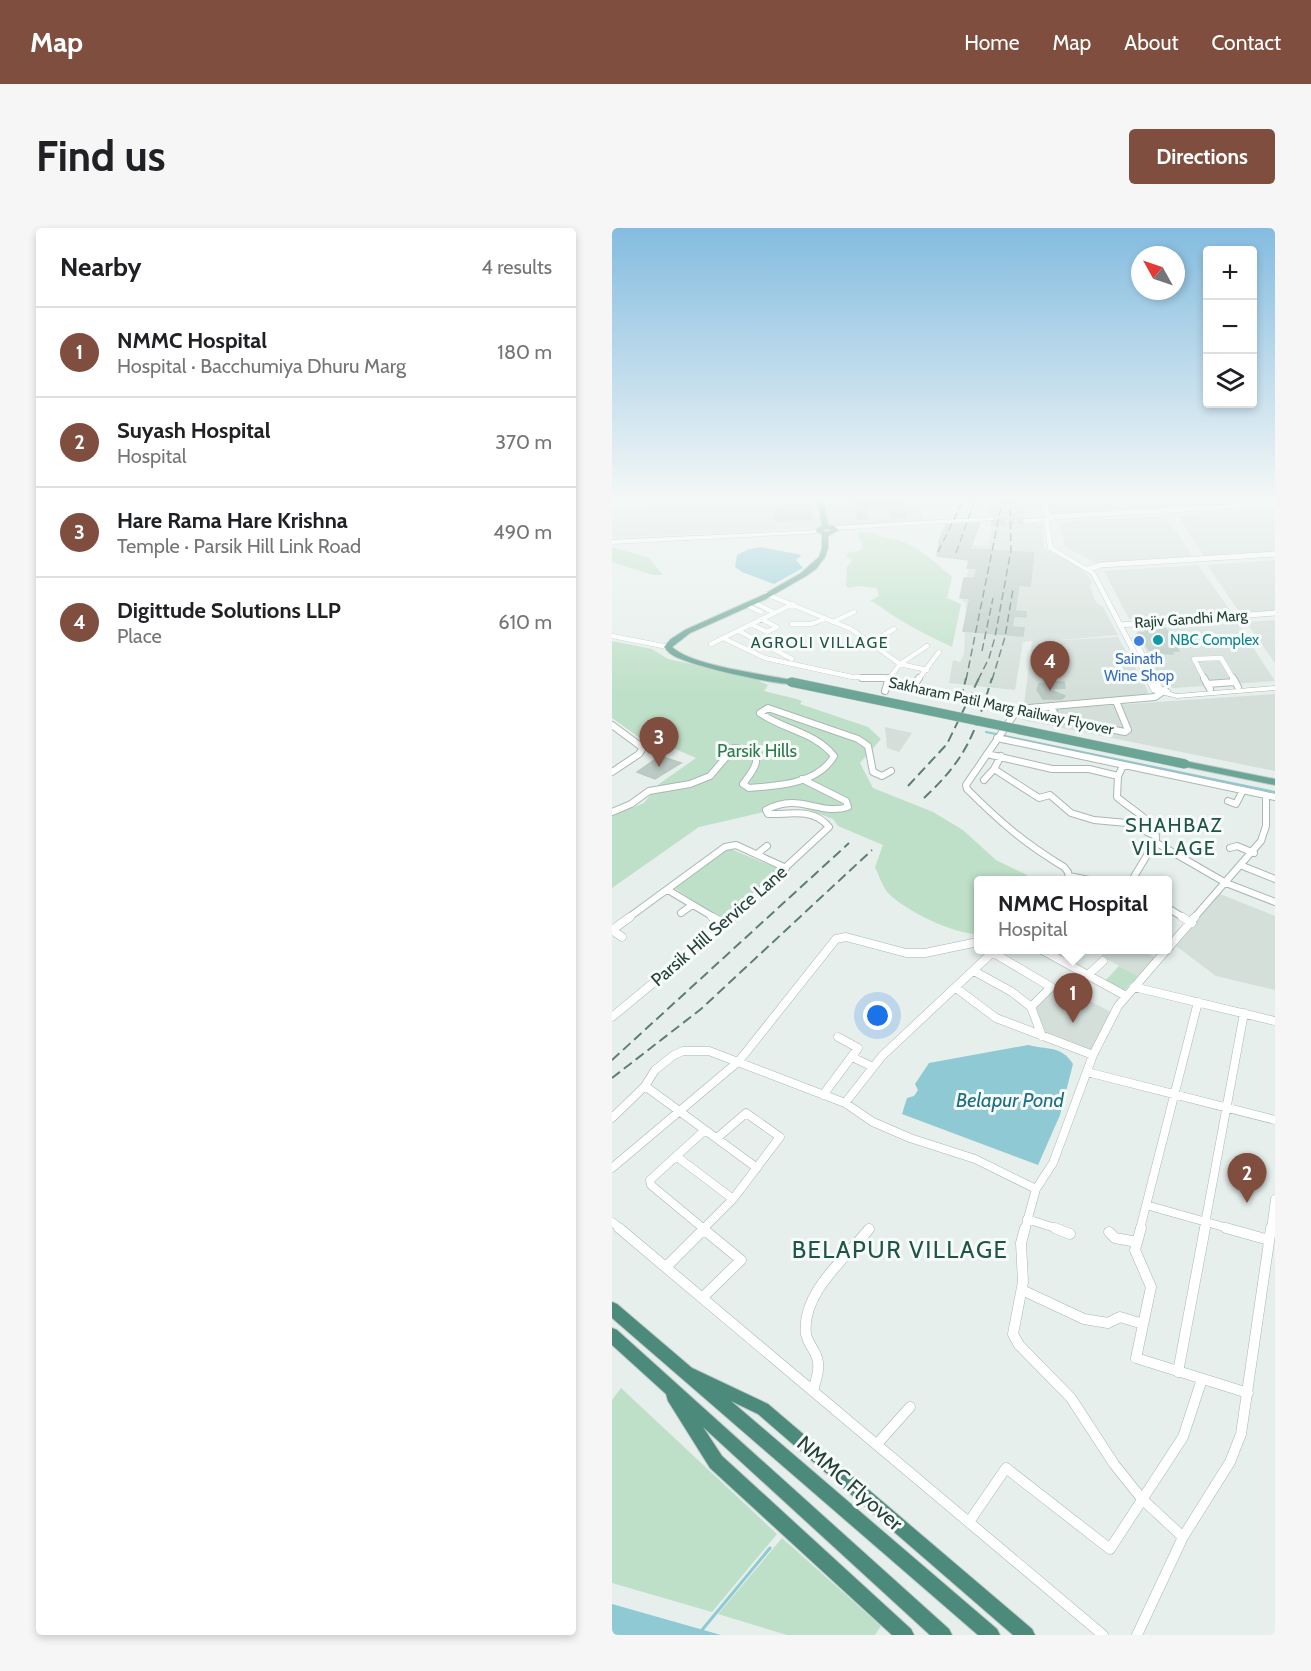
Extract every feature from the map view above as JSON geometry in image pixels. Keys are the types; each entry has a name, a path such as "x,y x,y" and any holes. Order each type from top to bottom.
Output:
{"highway":[{"path":"612,1309 677,1367 764,1409 1026,1635"},
{"path":"612,1335 943,1635"},
{"name":"NMMC Flyover","path":"677,1367 749,1425 991,1635"},
{"path":"663,1381 716,1462 905,1635"}],"main road":[{"path":"668,647 696,627 769,595 804,575 817,563"},
{"path":"1080,563 1091,568 1124,625 1152,688 1177,696 1275,686"},
{"path":"757,609 769,595"},
{"name":"Sakharam Patil Marg Railway Flyover","path":"757,609 700,630 676,646 679,651 794,680 1186,761 1275,782"},
{"name":"Sakharam Patil Marg Railway Flyover","path":"668,647 673,654 728,670 794,680"},
{"path":"1163,692 1237,684 1275,686"},
{"name":"Sakharam Patil Marg Railway Flyover","path":"1186,761 1275,776"}],"street":[{"path":"1091,568 1173,563"},
{"path":"769,595 851,629 900,664 927,670"},
{"path":"711,644 793,604"},
{"path":"740,622 767,632 777,627 757,609"},
{"path":"833,622 854,612"},
{"name":"Rajiv Gandhi Marg","path":"1124,625 1275,615"},
{"path":"792,624 811,624 825,619"},
{"path":"870,643 894,629"},
{"path":"739,631 811,668"},
{"path":"612,636 668,647"},
{"path":"723,638 773,661 867,679 893,676 900,664 927,646"},
{"path":"889,678 886,689 910,689 939,652"},
{"path":"1208,686 1194,659 1221,658 1237,684"},
{"path":"1068,876 1064,867 1028,845 1006,828 967,789 966,785 1018,709 1117,703 1163,692"},
{"path":"1051,708 1058,719 1125,732 1128,730 1117,703"},
{"path":"612,812 632,804 649,791 690,784 710,776 734,748 753,751 757,756 757,762 744,782 746,787 802,779 825,770 834,756 826,747 812,738 760,713 763,710 774,708 858,739 868,746 873,772 882,776 891,771"},
{"path":"612,725 644,748 612,772"},
{"path":"997,738 1275,797"},
{"path":"987,754 1052,769 1089,769 1118,776"},
{"path":"984,780 994,769 1001,756"},
{"path":"1123,765 1118,776 1117,797 1125,807 1149,822 1156,830 1156,839 1134,876"},
{"path":"994,769 1039,798 1050,795 1071,813 1094,820 1128,823 1226,883 1275,902"},
{"name":"Parsik Hill Service Lane","path":"612,1017 725,924 830,827 829,824 800,812 772,815 766,812 773,805 794,801 837,809 848,807 846,801 802,779"},
{"path":"1228,801 1236,804 1243,790"},
{"path":"1172,945 1264,839 1266,795"},
{"path":"1266,818 1275,820"},
{"path":"1230,848 1234,845 1250,853"},
{"path":"622,937 612,930 725,847 736,846 786,868"},
{"path":"757,854 767,846"},
{"path":"1240,865 1275,879"},
{"path":"668,890 725,924"},
{"path":"681,913 692,905"},
{"path":"1172,911 1192,923"},
{"path":"612,1168 739,1060 836,939 846,937 906,953 925,953 974,943"},
{"path":"844,1103 882,1056 990,954"},
{"path":"998,954 1050,987 1031,1007"},
{"path":"1049,954 1126,996"},
{"path":"1164,954 1126,996 1093,1055 1062,1144 1036,1189 1021,1243 1022,1290 1013,1334 1019,1345 1071,1398 1114,1464 1142,1499 1183,1537"},
{"path":"1088,975 1103,961"},
{"path":"974,971 1012,992 1031,1007 1042,1036"},
{"path":"1134,987 1275,1021"},
{"path":"956,988 996,1018 1093,1055"},
{"path":"1198,1002 1135,1250 1151,1287 1136,1359 1248,1394"},
{"path":"1178,1372 1244,1013"},
{"path":"823,1095 858,1046 838,1037"},
{"path":"612,1118 645,1086 655,1070 683,1051 709,1051 739,1060 844,1103 873,1122 910,1138 975,1159 1036,1189"},
{"path":"852,1057 873,1067"},
{"path":"1086,1072 1275,1120"},
{"path":"645,1086 756,1168"},
{"path":"666,1267 733,1199 780,1137 746,1113 717,1138"},
{"path":"702,1298 741,1260 705,1227 650,1183 652,1176 705,1130"},
{"path":"676,1156 733,1199"},
{"path":"1137,1635 1183,1537 1230,1462 1241,1434 1275,1200"},
{"path":"1146,1205 1269,1240"},
{"path":"1027,1220 1038,1221 1070,1234"},
{"path":"612,1222 1103,1635"},
{"path":"813,1391 819,1364 806,1335 807,1315 823,1282 855,1249 869,1229"},
{"path":"1108,1232 1115,1238 1137,1242"},
{"path":"1022,1290 1084,1319 1108,1323 1120,1317 1143,1324"},
{"path":"969,1522 1006,1468 1110,1549 1183,1437 1202,1379"},
{"path":"877,1444 910,1407"}],"shaded area":[{"path":"970,563 1072,563 1087,574 1092,582 1090,587 1096,602 1103,607 1118,635 1047,641 1118,637 1148,691 1146,696 1024,705 1032,641 1023,642 1015,690 949,683 953,660 960,662 964,654 966,603 962,601"},
{"path":"1275,563 1275,611 1240,613 1207,565"},
{"path":"1198,565 1232,613 1129,619 1104,571"},
{"path":"1275,620 1275,663 1246,622"},
{"path":"1237,623 1275,681 1174,688 1164,685 1136,632 1143,629"},
{"path":"1275,694 1275,771 1023,720 1025,711"},
{"path":"885,727 912,733 899,752 887,748"},
{"path":"1220,894 1275,916 1275,990 1216,976 1176,946"},
{"path":"1103,954 1148,954 1156,958 1138,976 1101,956"},
{"path":"1057,984 1111,1012 1091,1051 1045,1034 1036,1008"}],"green space":[{"path":"614,563 653,563 663,575 653,575"},
{"path":"850,563 935,563 952,577 947,598 961,604 952,647 908,625 870,601 879,596 877,588 858,586 849,588 846,586 847,567"},
{"name":"Parsik Hills","path":"612,641 652,649 668,659 750,677 768,685 764,691 797,699 802,701 800,704 868,727 881,739 860,763 873,788 933,812 963,830 996,860 1027,875 974,876 974,934 956,930 918,914 888,893 875,867 883,845 838,826 833,819 795,805 699,827 612,888 612,816 644,803 659,784 696,758 666,745 651,746 612,718"},
{"path":"728,848 782,870 724,920 674,888"},
{"path":"1119,966 1138,976 1123,992 1104,982"},
{"path":"621,1388 777,1534 712,1612 612,1583 612,1400"},
{"path":"782,1538 881,1626 875,1635 787,1635 718,1614"}],"water":[{"path":"736,563 798,563 803,568 774,584 735,567"},
{"name":"Belapur Pond","path":"1028,1045 1058,1051 1073,1064 1060,1115 1038,1165 902,1114 907,1098 914,1096 918,1090 915,1084 929,1063"},
{"path":"612,1604 721,1635 612,1635"}],"building":[{"path":"968,563 1033,563 1030,586 1019,585 1015,611 1026,612 1026,617 1014,616 1012,627 1024,628 1023,636 963,631 970,598 960,598 964,578 975,578 977,568 967,568"},
{"name":"NBC Complex","path":"1165,628 1179,651 1172,651 1173,654 1151,653 1139,633 1146,632 1144,629"},
{"path":"1064,682 1065,688 1048,689 1065,696 1062,699 1043,699 1037,690 1039,684"},
{"path":"660,756 681,763 655,779 637,772"}],"waterway":[{"path":"986,732 996,734"},
{"path":"1005,736 1275,792"},
{"path":"702,1630 770,1548"}],"railway":[{"path":"966,680 990,563"},
{"path":"979,678 989,658 995,637 1009,563"},
{"path":"992,680 1005,637 1013,589"},
{"path":"982,651 993,598"},
{"path":"961,699 966,678"},
{"path":"908,786 947,744 979,678"},
{"path":"924,798 939,784 968,744 992,678"},
{"path":"612,1060 849,843"},
{"path":"612,1078 701,1009 872,850"}],"place":[{"name":"NBC Complex","path":"1158,640"},
{"name":"Sainath Wine Shop","path":"1139,641"},
{"name":"Digittude Solutions LLP","path":"1050,691"},
{"name":"Hare Rama Hare Krishna","path":"659,767"},
{"name":"NMMC Hospital","path":"1073,1023"},
{"name":"Suyash Hospital","path":"1247,1203"}],"district":[{"name":"AGROLI VILLAGE","path":"820,642"},
{"name":"SHAHBAZ VILLAGE","path":"1174,836"},
{"name":"BELAPUR VILLAGE","path":"900,1249"}]}
